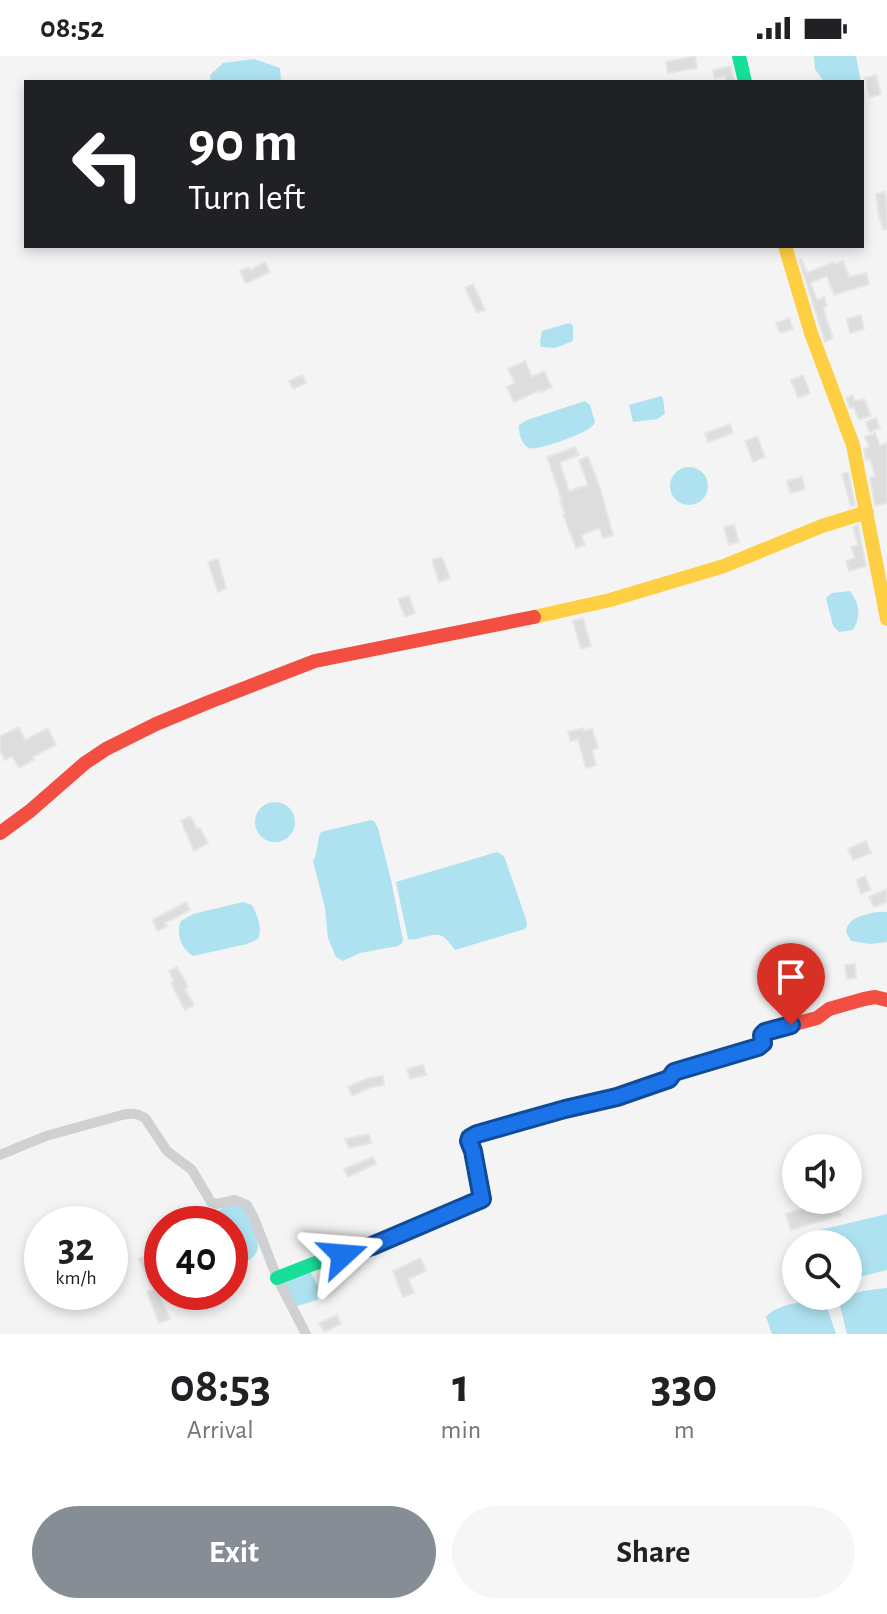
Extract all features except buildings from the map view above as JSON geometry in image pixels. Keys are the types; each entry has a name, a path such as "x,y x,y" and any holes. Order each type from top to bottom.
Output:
{"street":[{"path":"739,56 745,80"},
{"path":"786,248 811,333 853,445 887,619"},
{"path":"0,833 106,749 156,724 301,666 610,600 724,566 822,526 867,512"},
{"path":"277,1278 372,1246 482,1199 469,1141 477,1134 617,1097 669,1079 674,1072 758,1047 763,1043 762,1035 765,1032 817,1018 829,1009 875,997 887,1000"},
{"path":"0,1155 46,1136 122,1115 140,1115 167,1151 192,1170 211,1202 217,1204 235,1200 247,1205 277,1278 306,1334"}],"water":[{"path":"814,56 856,56 861,80 823,80 815,69"},
{"path":"254,59 280,68 281,80 211,80 210,75 223,63"},
{"path":"569,323 573,325 573,341 555,348 541,347 542,331"},
{"path":"661,396 665,414 657,419 633,422 629,405"},
{"path":"585,401 590,405 595,422 587,430 541,447 529,448 524,444 519,425"},
{"path":"689,467 702,473 708,486 702,499 689,505 676,499 670,486 676,473"},
{"path":"850,591 857,605 857,620 853,630 839,632 833,626 826,598 832,593"},
{"path":"275,802 289,808 295,822 289,836 275,842 261,836 255,822 261,808"},
{"path":"371,820 378,828 403,940 398,946 360,953 343,961 336,957 328,938 325,908 313,861 321,832"},
{"path":"497,852 504,856 526,919 525,929 455,950 438,935 408,939 396,882"},
{"path":"243,902 252,905 256,913 260,926 258,939 193,956 186,950 179,936 181,921 193,914"},
{"path":"877,912 887,912 887,942 870,944 851,941 846,932 850,923"},
{"path":"887,1214 887,1270 862,1276 862,1230 819,1230"},
{"path":"248,1215 258,1245 248,1260"},
{"path":"310,1270 322,1295 317,1300 294,1307 283,1281"},
{"path":"887,1288 887,1334 847,1334 841,1310 862,1310 862,1291"},
{"path":"777,1309 828,1310 836,1334 772,1334 766,1317"}],"traffic: fast":[{"path":"739,56 745,80"},
{"path":"277,1278 372,1246 482,1199 470,1138 537,1118"}],"traffic: slow":[{"path":"786,248 811,333 853,445 887,619"},
{"path":"534,617 610,600 724,566 822,526 867,512"}],"traffic: jam":[{"path":"0,833 106,749 209,702 315,661 534,617"},
{"path":"537,1118 645,1087 669,1079 674,1072 758,1047 763,1043 762,1035 765,1032 817,1018 829,1009 875,997 887,1000"}],"route":[{"path":"343,1255 372,1246 482,1199 469,1141 477,1134 617,1097 669,1079 674,1072 758,1047 763,1043 762,1035 765,1032 791,1025"}]}
